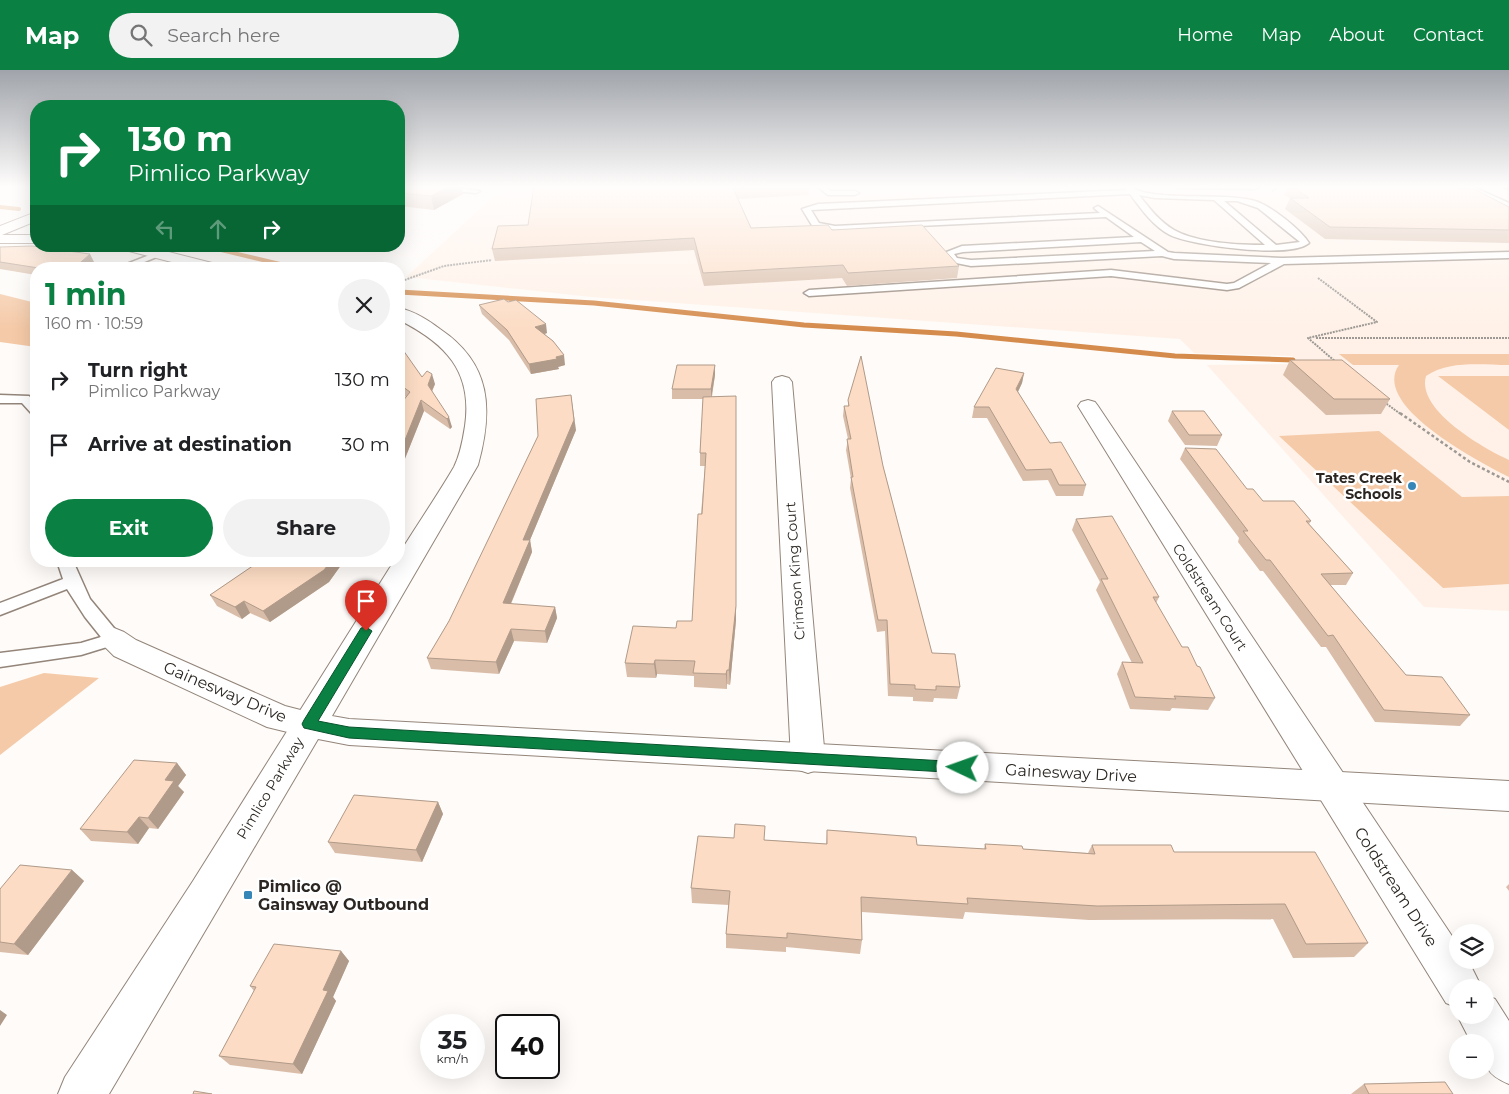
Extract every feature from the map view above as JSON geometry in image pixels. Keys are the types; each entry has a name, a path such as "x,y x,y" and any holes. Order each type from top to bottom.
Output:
{"street":[{"path":"0,239 30,239"},
{"path":"152,252 192,262"},
{"name":"Pimlico Parkway","path":"405,317 426,327 440,337 452,347 464,363 474,381 478,402 478,422 466,465 405,565"},
{"name":"Crimson King Court","path":"782,382 808,759"},
{"name":"Coldstream Court","path":"1088,406 1332,787"},
{"name":"Pimlico Parkway","path":"82,1094 202,902 404,567"},
{"name":"Gainesway Drive","path":"114,639 125,648 278,718 349,732 808,759 1509,796"},
{"name":"Coldstream Drive","path":"1332,787 1456,979"},
{"path":"1485,1024 1509,1061"}],"lane":[{"path":"1134,234 1164,253"},
{"path":"1178,234 1207,243 1273,247 1299,246 1305,243 1296,234"},
{"path":"1258,234 1273,247"},
{"path":"1142,239 962,249 948,253 954,260 971,263 1164,253 1191,258 1282,261 1509,255"},
{"path":"138,262 160,254"},
{"path":"808,293 1111,273 1227,287 1236,286 1282,261"},
{"path":"0,399 25,399 30,404"},
{"path":"66,567 70,582 102,628 114,639"},
{"path":"0,609 70,582"},
{"path":"0,660 80,649 114,639"}],"path":[{"path":"405,279 422,272 492,260"},
{"path":"1282,261 1299,264 1377,322 1308,338"},
{"path":"1308,338 1509,338"},
{"path":"1308,338 1344,369"},
{"path":"1380,399 1470,462 1509,482"}],"shaded area":[{"name":"Tates Creek Schools","path":"453,234 1509,234 1509,611 1424,607 1207,365 1300,364 1292,356 1194,353 1180,339 591,297 406,277"},
{"path":"0,294 30,302 30,346 0,342"},
{"path":"1339,354 1509,354 1509,365 1466,364 1435,371 1426,376 1426,389 1431,402 1454,426 1484,447 1509,460 1509,477 1455,446 1414,415 1400,398 1394,381 1399,365 1353,365"},
{"path":"1438,376 1509,376 1509,430"},
{"path":"1379,431 1462,497 1509,496 1509,584 1443,588 1279,436"},
{"path":"44,673 99,678 0,755 0,687"}],"building":[{"path":"496,234 930,234 959,266 848,273 843,265 703,273 694,238 492,249"},
{"path":"30,246 30,252 76,252 90,254 81,262 30,262 30,267 0,262 0,247"},
{"path":"504,299 508,302 516,300 546,324 535,327 553,341 564,355 556,357 557,359 529,364 507,330 479,305"},
{"path":"405,353 422,377 427,371 432,374 428,385 449,417 447,419 421,400 405,440 405,398 410,392 405,388"},
{"path":"861,356 883,466 932,653 955,654 960,687 936,686 936,690 915,689 915,685 890,684 887,620 878,620 851,477 853,477 847,439 851,439 844,406 849,406 848,400"},
{"path":"1290,360 1342,360 1390,399 1334,399"},
{"path":"677,365 715,365 711,389 672,389"},
{"path":"996,368 1024,373 1016,389 1050,443 1061,442 1086,485 1059,485 1051,469 1026,470 989,407 974,407"},
{"path":"571,395 574,420 523,540 530,540 503,603 555,607 545,631 511,629 496,662 427,658 449,621 538,436 536,399"},
{"path":"736,396 736,606 729,670 727,670 726,674 693,673 695,661 655,660 654,664 625,663 633,626 676,628 677,621 692,621 698,514 702,514 706,453 700,453 703,397"},
{"path":"1172,411 1204,411 1222,435 1189,435"},
{"path":"1185,448 1216,449 1247,489 1253,489 1263,501 1294,501 1311,521 1306,521 1353,573 1321,574 1406,675 1442,677 1470,715 1384,710 1333,635 1328,636 1270,560 1266,560 1243,531 1248,531"},
{"path":"1112,516 1159,597 1153,597 1182,647 1188,647 1215,698 1135,697 1122,662 1143,663 1101,579 1108,579 1076,519"},
{"path":"251,567 326,567 263,611 244,601 235,607 210,595"},
{"path":"134,760 177,763 165,780 174,781 148,818 139,817 127,832 80,829"},
{"path":"354,795 438,802 416,850 328,842"},
{"path":"735,824 765,826 764,840 827,844 827,830 916,837 917,845 986,849 985,844 1022,846 1023,849 1095,854 1092,845 1171,845 1174,852 1315,852 1368,943 1306,944 1285,904 1097,906 967,898 968,904 861,897 862,940 787,933 787,938 726,934 730,891 691,888 698,836 734,838"},
{"path":"20,865 72,870 14,944 0,942 0,889"},
{"path":"274,944 341,951 323,990 328,991 293,1064 219,1056 256,987 250,986"},
{"path":"1445,1082 1453,1094 1369,1094 1364,1084"},
{"path":"194,1091 212,1094 193,1094"}],"waterway":[{"path":"229,252 271,262"},
{"path":"405,292 594,303 804,325 956,334 1175,356 1293,360"}],"place":[{"name":"Tates Creek Schools","path":"1412,486"},
{"name":"Pimlico @ Gainsway Outbound","path":"248,895"}],"route":[{"path":"366,631 308,724 349,732 963,768"}]}
